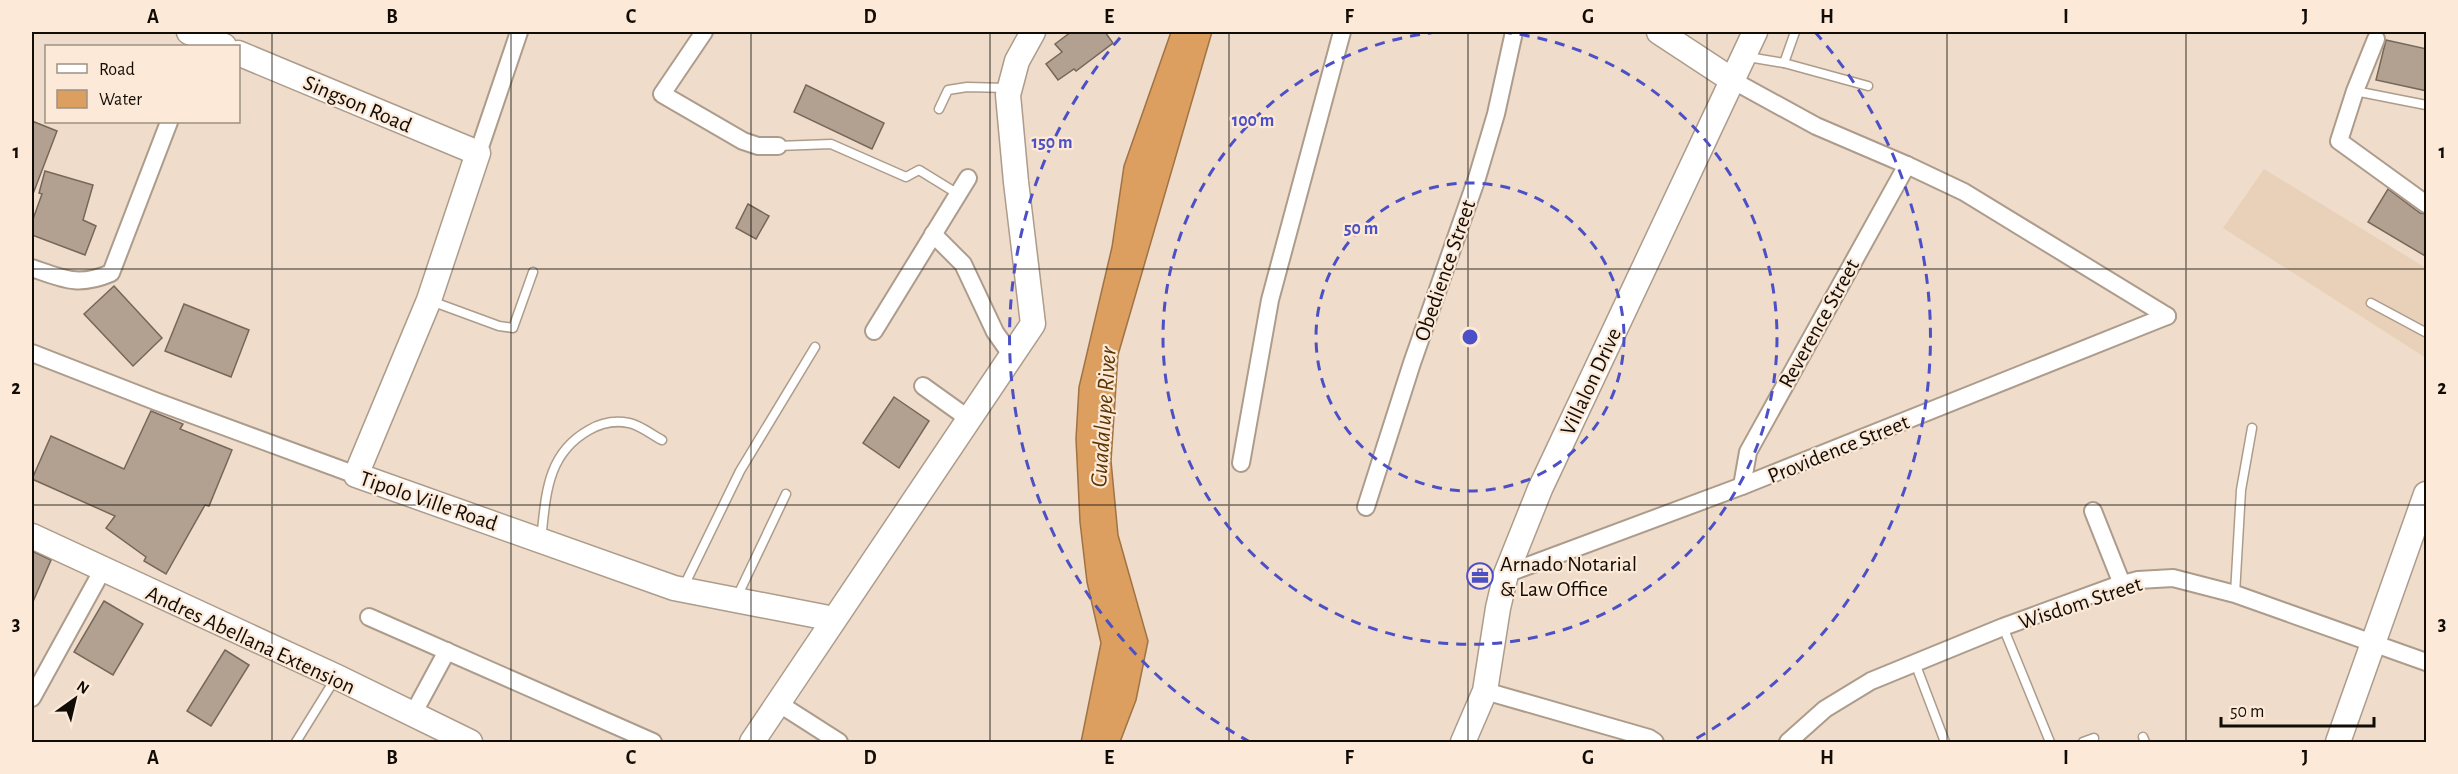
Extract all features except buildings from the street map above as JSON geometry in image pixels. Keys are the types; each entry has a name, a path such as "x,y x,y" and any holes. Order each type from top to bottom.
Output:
{"street":[{"path":"356,475 429,300 519,32"},
{"path":"704,32 662,94 743,141 758,146 778,146"},
{"path":"752,742 1033,324 1009,111 1010,88 1017,62 1033,32"},
{"path":"1241,463 1270,300 1342,32"},
{"name":"Obedience Street","path":"1366,507 1412,363 1477,178 1496,114 1514,32"},
{"path":"1659,32 1732,80 1816,126 1907,165"},
{"name":"Villalon Drive","path":"1463,742 1485,691 1498,608 1506,574 1555,456 1755,32"},
{"path":"195,38 220,45"},
{"path":"2376,39 2355,91 2339,141 2427,204"},
{"name":"Singson Road","path":"240,54 478,153"},
{"path":"32,268 65,279 91,282 111,273 169,123"},
{"name":"Providence Street","path":"1506,574 1742,486 2167,316 1964,192 1907,165"},
{"name":"Reverence Street","path":"1742,486 1748,452 1907,165"},
{"path":"874,331 968,178"},
{"path":"933,234 963,264 994,332 1012,356"},
{"name":"Tipolo Ville Road","path":"32,353 356,475 683,590 834,620"},
{"path":"923,386 969,419"},
{"path":"2338,742 2427,494"},
{"path":"2093,511 2122,584"},
{"name":"Andres Abellana Extension","path":"32,536 102,571 337,677 470,742"},
{"path":"32,698 102,571"},
{"name":"Wisdom Street","path":"1788,742 1825,709 1871,681 2003,627 2138,580 2173,578 2235,594 2427,662"},
{"path":"369,617 653,742"},
{"path":"413,714 447,651"},
{"path":"1485,691 1649,738 1655,742"},
{"path":"778,703 839,742"}],"lane":[{"path":"1784,63 1795,32"},
{"path":"1744,56 1784,63 1868,86"},
{"path":"939,109 948,90 967,87 1010,88"},
{"path":"2355,91 2427,105"},
{"path":"778,146 831,144 906,177 919,170 958,194"},
{"path":"429,300 499,326 513,328 533,272"},
{"path":"2371,303 2427,331"},
{"path":"683,590 740,471 815,347"},
{"path":"541,540 547,487 564,449 574,438 602,422 630,423 662,440"},
{"path":"2235,594 2241,490 2252,428"},
{"path":"736,599 786,494"},
{"path":"2003,627 2050,742"},
{"path":"1915,663 1945,742"},
{"path":"296,742 337,677"},
{"path":"2083,742 2094,738"}],"shaded area":[{"path":"2264,169 2426,268 2426,358 2223,228"}],"water":[{"name":"Guadalupe River","path":"1171,32 1212,32 1118,355 1111,461 1118,535 1148,641 1136,700 1120,742 1081,742 1101,643 1087,582 1080,522 1076,439 1079,387 1112,247 1124,166"}],"place":[{"name":"Arnado Notarial & Law Office","path":"1480,576"}]}
